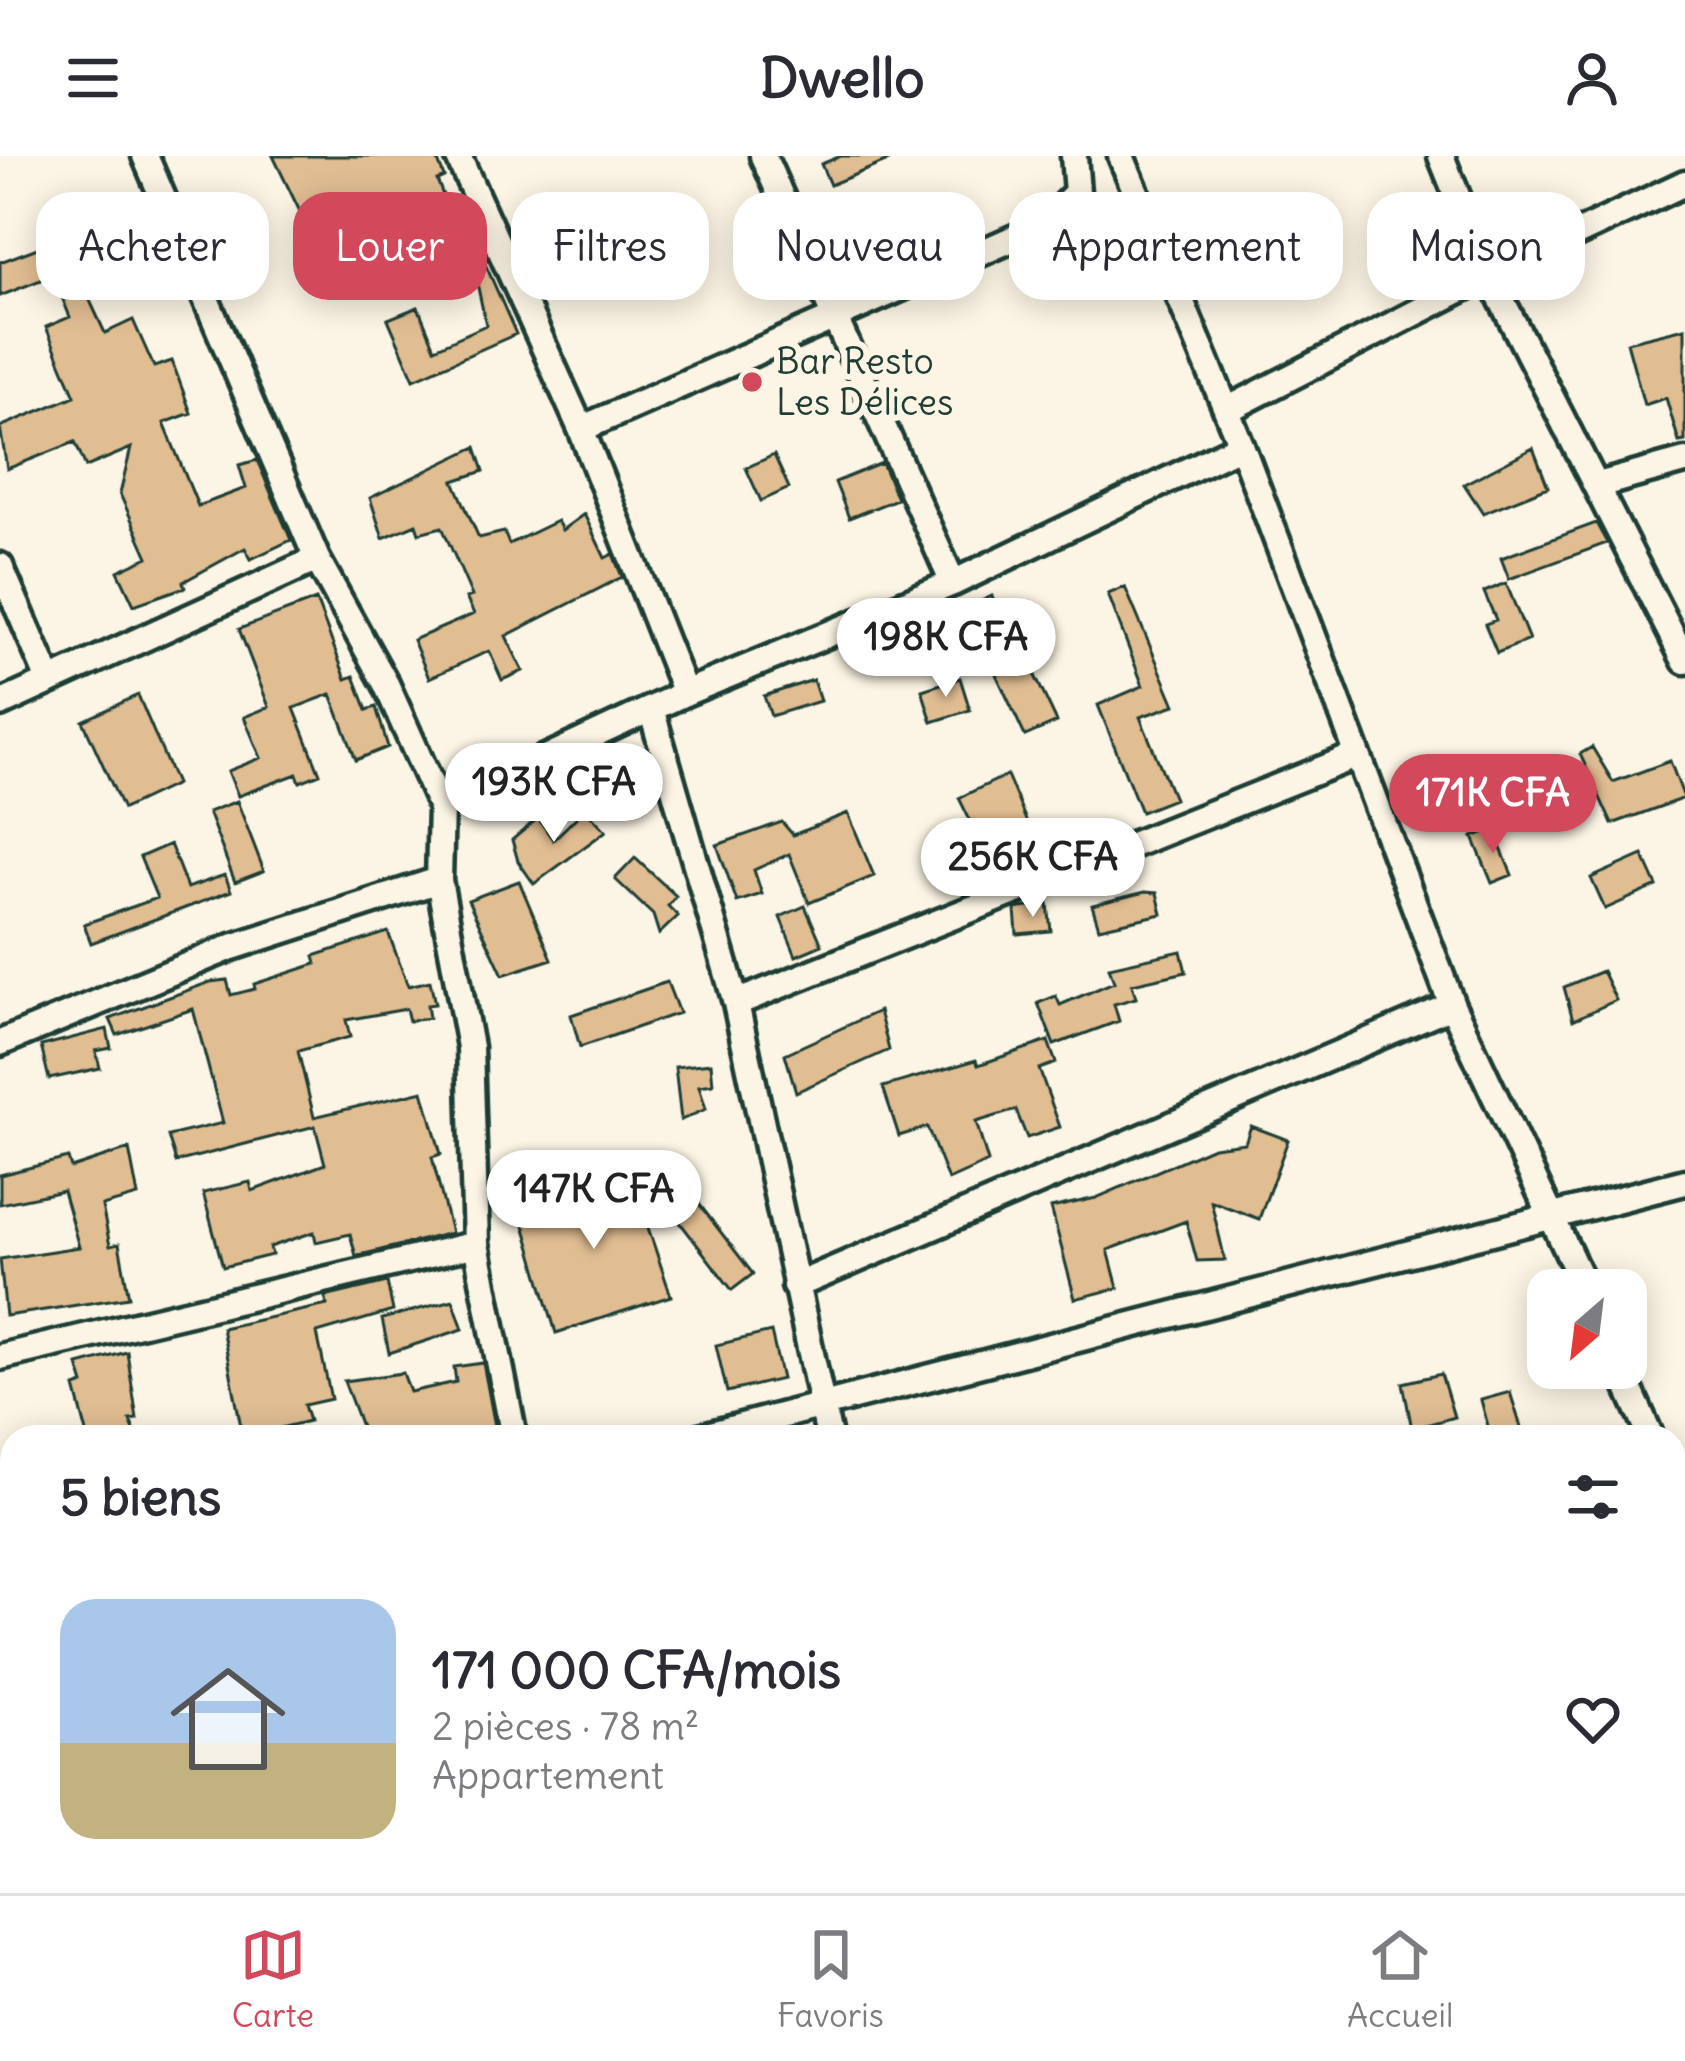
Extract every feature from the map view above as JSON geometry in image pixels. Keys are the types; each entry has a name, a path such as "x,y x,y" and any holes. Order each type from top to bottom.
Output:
{"street":[{"path":"145,156 317,559 386,684 441,807 439,880 470,1047 476,1244 512,1425"},
{"path":"458,156 580,429 685,693"},
{"path":"763,156 830,316 953,584"},
{"path":"1074,156 1077,192"},
{"path":"1121,156 1136,192"},
{"path":"1441,156 1456,192"},
{"path":"1585,230 1685,183"},
{"path":"580,429 1009,240"},
{"path":"1181,300 1241,445 1354,757 1452,1005 1577,1269"},
{"path":"1227,410 1441,300"},
{"path":"1503,300 1685,662"},
{"path":"441,807 685,693 953,584 1241,445"},
{"path":"1598,485 1685,461"},
{"path":"0,704 317,559"},
{"path":"0,566 49,680"},
{"path":"652,712 736,1003 826,1425"},
{"path":"736,1003 1354,757"},
{"path":"0,1042 232,947 439,880"},
{"path":"795,1286 1452,1005"},
{"path":"742,1425 1685,1183"},
{"path":"0,1357 476,1244"},
{"path":"1630,1389 1646,1425"}],"building":[{"path":"273,156 436,156 444,177 437,180 442,192 293,192 293,197"},
{"path":"841,156 900,156 830,185 821,164"},
{"path":"36,248 36,282 0,296 0,262"},
{"path":"487,268 516,334 414,379 388,319 418,307 435,348 486,325 481,300 487,300"},
{"path":"63,300 90,300 105,333 133,320 154,367 172,361 191,413 164,423 198,506 246,488 239,465 257,460 291,540 251,559 245,548 183,582 185,587 134,605 118,571 148,557 120,494 131,448 86,467 75,442 7,469 0,427 75,396 46,327 70,317"},
{"path":"1685,328 1685,441 1679,442 1666,398 1644,405 1627,342"},
{"path":"476,447 484,471 454,481 479,538 504,532 509,544 557,521 562,530 584,514 605,558 613,554 622,577 506,636 523,671 502,680 489,651 429,678 413,640 474,614 466,598 472,596 442,527 419,533 416,524 383,538 370,498"},
{"path":"1533,448 1548,487 1483,513 1464,484"},
{"path":"774,455 789,488 761,501 746,468"},
{"path":"882,463 897,499 849,518 835,482"},
{"path":"1596,523 1607,543 1509,579 1501,558"},
{"path":"1506,583 1529,640 1497,653 1485,624 1496,620 1484,592"},
{"path":"1125,587 1175,705 1140,717 1174,799 1141,812 1098,705 1143,686 1108,594"},
{"path":"992,596 1004,622 977,633 966,608"},
{"path":"316,600 346,679 354,676 367,710 376,707 388,747 356,760 331,694 294,708 320,774 300,782 297,774 238,796 228,771 261,758 244,717 269,707 239,629"},
{"path":"1027,659 1057,722 1025,736 996,674"},
{"path":"960,678 970,710 932,722 922,690"},
{"path":"813,680 820,701 771,716 764,696"},
{"path":"138,695 176,784 123,809 83,721"},
{"path":"1592,747 1613,782 1670,761 1684,798 1612,824 1580,754"},
{"path":"1007,775 1030,830 986,853 959,798"},
{"path":"237,801 264,871 235,882 208,812"},
{"path":"585,809 606,831 534,884 518,861 512,840 538,818 553,840"},
{"path":"848,813 874,876 809,903 789,854 754,870 762,894 737,902 717,845 782,822 793,835"},
{"path":"1493,829 1512,875 1492,883 1473,837"},
{"path":"170,844 187,888 225,875 231,891 91,943 84,924 157,898 140,857"},
{"path":"1643,855 1657,886 1605,909 1591,878"},
{"path":"635,858 676,896 668,906 678,916 659,934 653,915 615,879"},
{"path":"519,881 552,959 503,975 468,900"},
{"path":"1157,893 1162,914 1099,928 1092,905"},
{"path":"1048,904 1051,931 1017,934 1015,909"},
{"path":"805,906 822,945 796,956 780,917"},
{"path":"388,932 408,986 430,981 435,1004 427,1005 429,1018 409,1021 406,1009 346,1020 350,1037 298,1051 314,1117 423,1091 441,1154 432,1157 451,1233 356,1256 350,1234 316,1242 314,1232 270,1247 272,1255 223,1267 203,1193 250,1182 252,1191 325,1164 315,1126 176,1162 168,1136 223,1123 193,1009 117,1035 110,1019 210,982 227,980 231,995 255,989 254,984 316,964 314,956"},
{"path":"1181,951 1186,972 1132,984 1136,998 1114,1004 1119,1021 1054,1045 1038,1003 1056,996 1060,1005 1114,982 1109,967"},
{"path":"1602,971 1616,1000 1573,1020 1564,987"},
{"path":"667,982 679,1013 580,1047 571,1015"},
{"path":"879,1011 889,1050 796,1092 785,1054"},
{"path":"107,1029 111,1048 96,1051 100,1068 49,1079 41,1046"},
{"path":"1048,1041 1056,1063 1039,1069 1060,1127 1027,1138 1016,1110 976,1122 988,1162 948,1180 927,1127 899,1136 883,1087 976,1060 978,1065"},
{"path":"711,1063 713,1084 699,1086 706,1109 681,1120 675,1067"},
{"path":"1251,1126 1288,1140 1259,1219 1211,1201 1225,1260 1197,1261 1186,1221 1108,1250 1118,1288 1075,1299 1051,1208 1096,1198 1213,1147 1245,1143"},
{"path":"129,1149 138,1196 102,1206 110,1246 119,1244 129,1297 6,1316 0,1259 79,1247 63,1191 0,1204 0,1175 68,1158 71,1168"},
{"path":"666,1161 753,1274 732,1290 645,1177"},
{"path":"629,1171 671,1296 556,1333 519,1208"},
{"path":"387,1282 393,1311 317,1333 331,1399 304,1405 309,1421 241,1425 222,1328 327,1305 325,1297"},
{"path":"453,1300 463,1329 389,1353 382,1319"},
{"path":"771,1332 782,1379 727,1392 716,1345"},
{"path":"127,1352 137,1419 130,1420 132,1425 85,1425 75,1387 84,1384 78,1365"},
{"path":"483,1363 495,1425 360,1425 344,1381 403,1373 410,1392 456,1382 454,1367"},
{"path":"1441,1374 1454,1417 1411,1425 1403,1383"},
{"path":"1510,1392 1520,1425 1488,1425 1481,1400"}],"place":[{"name":"Bar Resto Les Délices","path":"752,382"}]}
